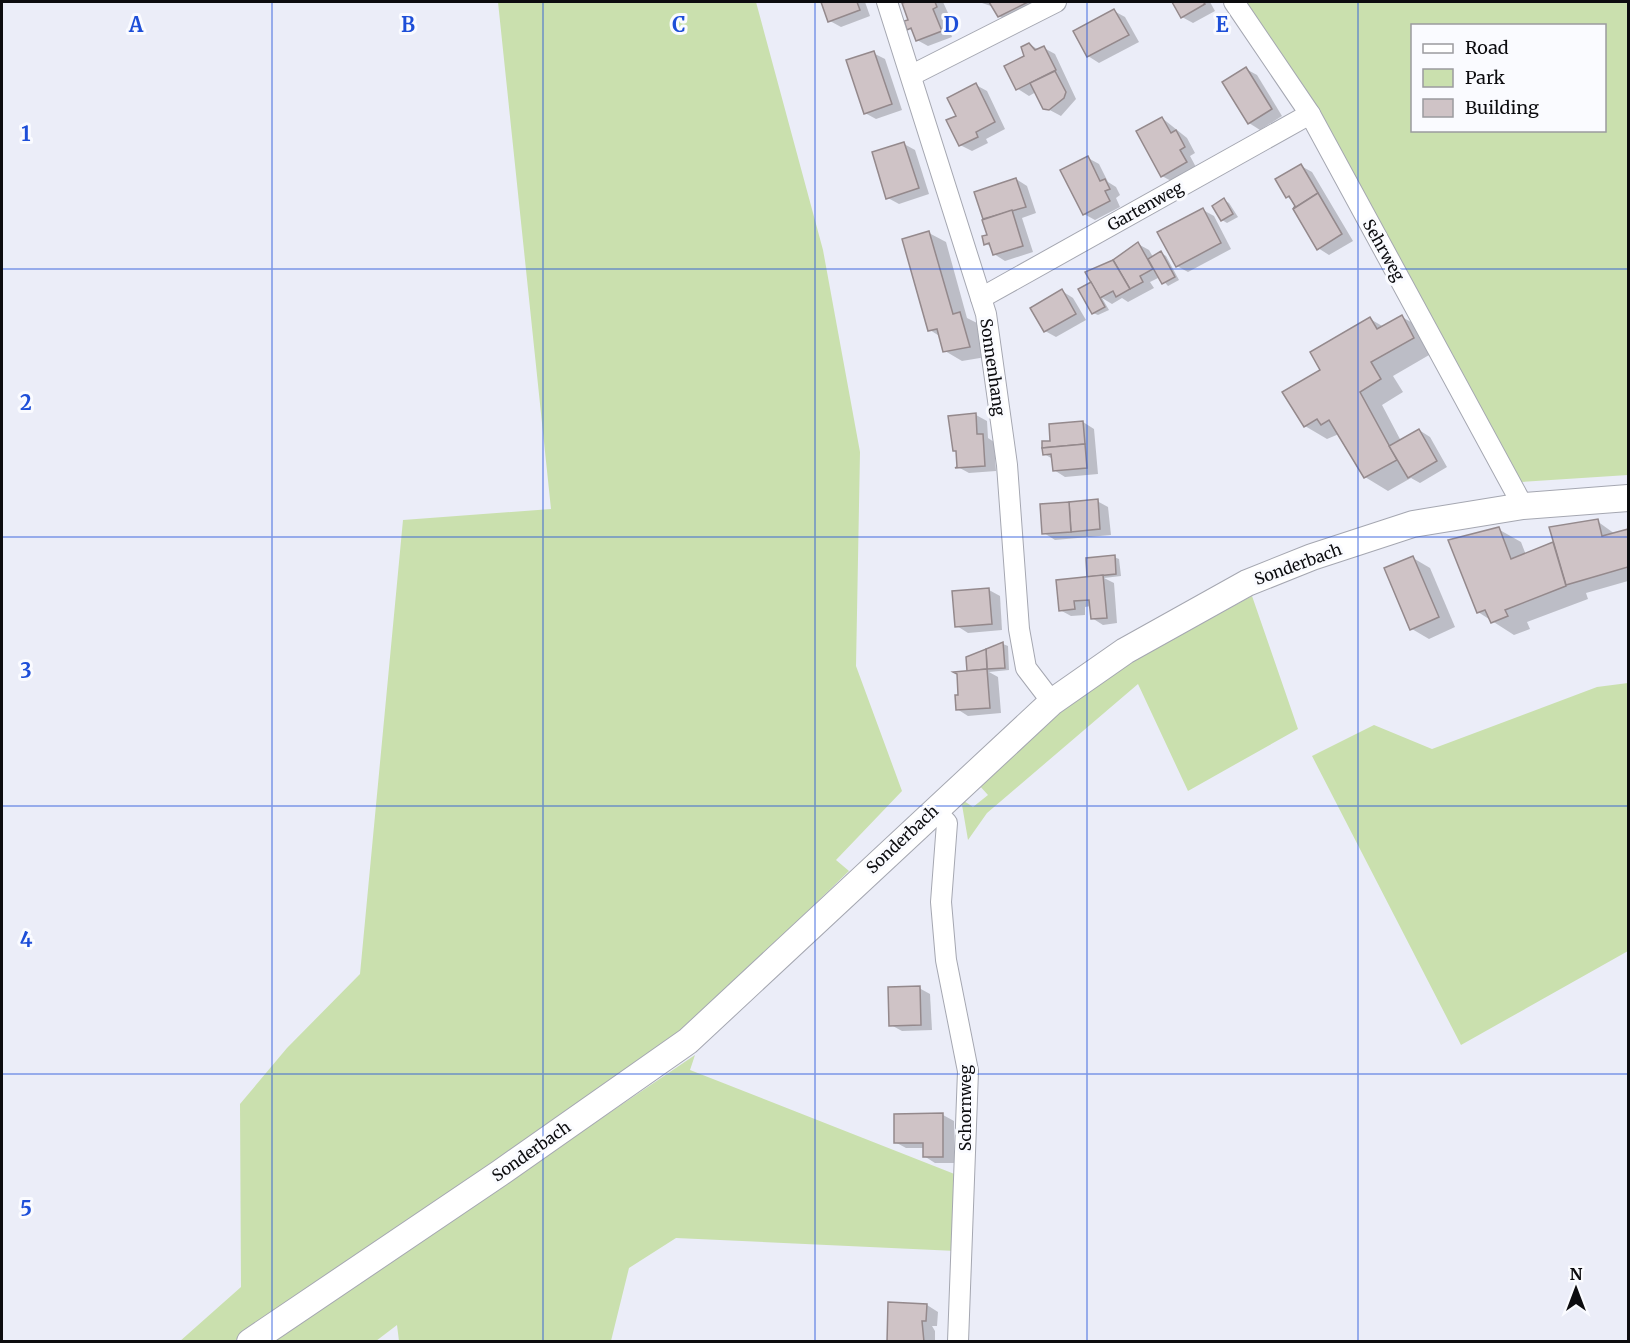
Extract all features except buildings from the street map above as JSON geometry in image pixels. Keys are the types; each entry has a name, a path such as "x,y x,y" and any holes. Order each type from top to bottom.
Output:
{"street":[{"name":"Sonnenhang","path":"887,2 986,314 1007,465 1019,629 1026,668 1052,702"},
{"path":"912,75 1056,2"},
{"name":"Sehrweg","path":"1234,2 1310,114 1523,506"},
{"name":"Gartenweg","path":"981,298 1310,114"},
{"name":"Sonderbach","path":"250,1341 500,1173 688,1041 934,809 1052,702 1125,651 1246,583 1312,557 1413,524 1523,506 1629,498"},
{"name":"Schornweg","path":"934,809 947,823 941,902 946,960 968,1071 958,1341"}],"green space":[{"path":"498,2 756,2 823,250 860,452 856,666 902,791 836,860 849,871 686,1029 234,1341 179,1342 241,1287 240,1104 287,1048 360,974 403,520 551,509"},
{"path":"1246,2 1628,2 1628,475 1521,482 1243,4"},
{"path":"1252,596 1298,729 1188,791 1138,684 987,813 968,840 961,799 973,807 988,795 978,784 1059,711 1129,663"},
{"path":"1628,683 1628,951 1461,1045 1312,756 1374,725 1432,749 1597,687"},
{"path":"695,1055 690,1070 957,1175 956,1251 676,1238 629,1268 611,1341 399,1341 397,1325 376,1341 271,1342"}]}
